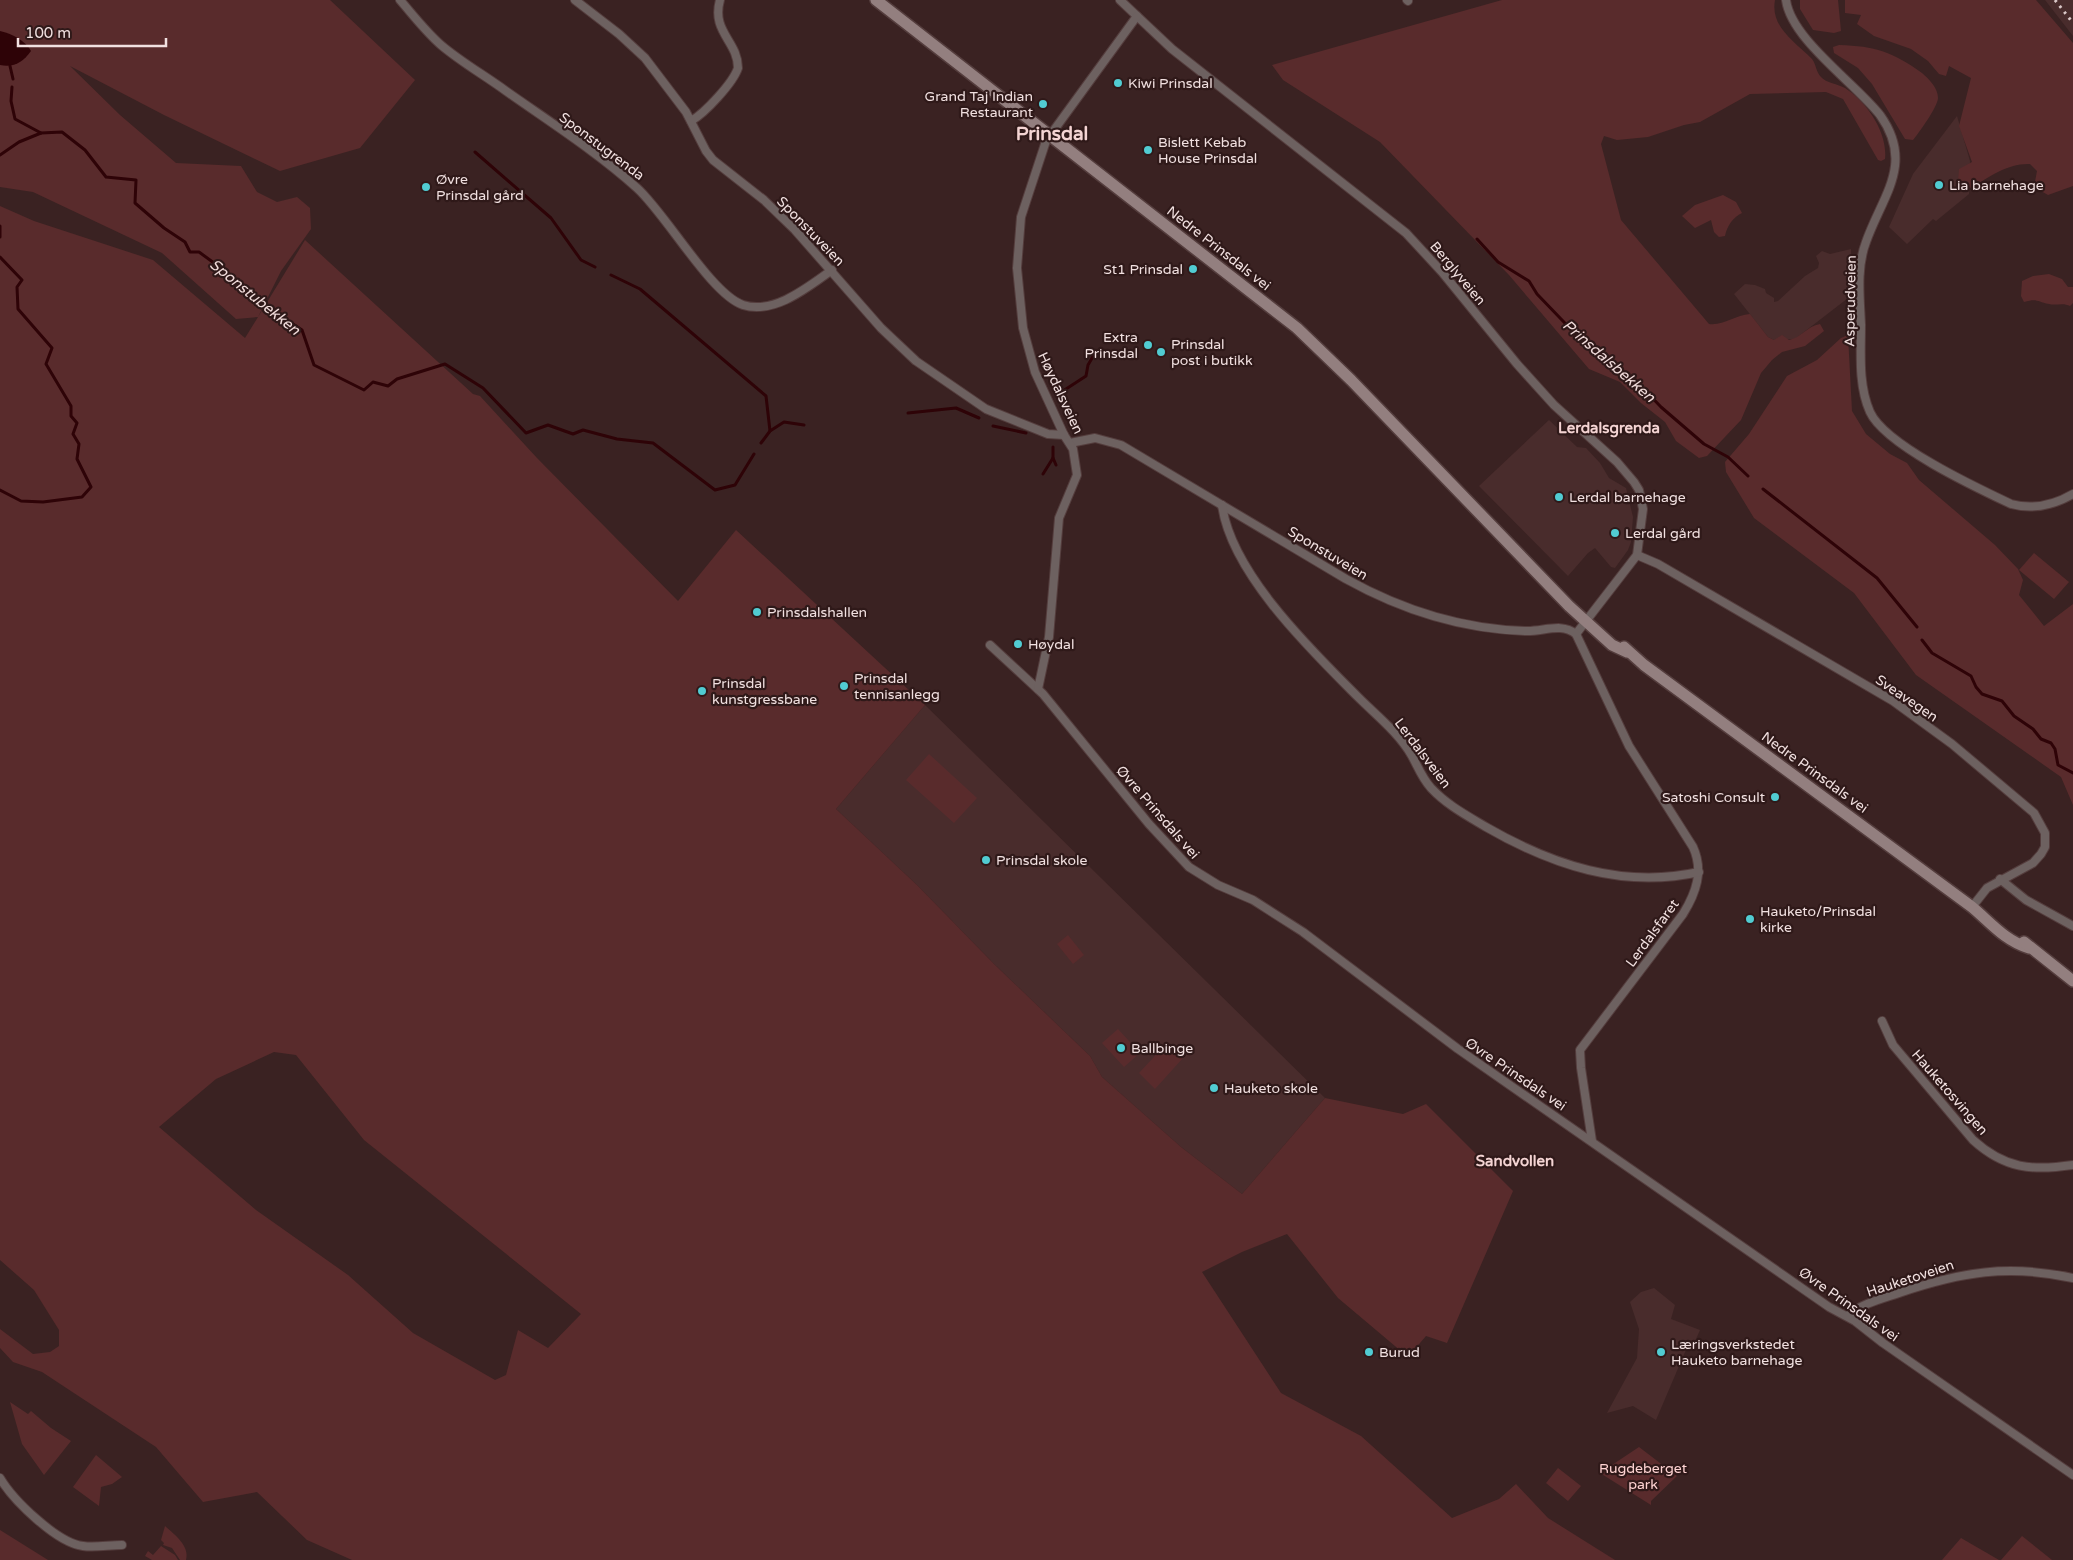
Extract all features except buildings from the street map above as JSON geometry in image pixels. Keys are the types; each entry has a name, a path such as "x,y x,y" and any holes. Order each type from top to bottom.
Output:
{"main road":[{"name":"Nedre Prinsdals vei","path":"876,0 1050,134 1302,333 1517,550 1539,576 1588,619 1612,645 1627,652 1972,907 1992,926 2017,944 2029,948 2073,982"}],"street":[{"name":"Sponstugrenda","path":"400,0 441,44 570,136 636,187 717,285 735,302 756,306 773,304 806,288 832,270"},
{"name":"Sponstuveien","path":"575,0 619,34 644,58 672,90 713,160 764,200 832,270 881,328 926,369 986,409 1048,434 1064,434"},
{"path":"691,121 711,103 738,68 736,56 718,24 720,0"},
{"name":"Berglyveien","path":"1120,0 1172,48 1392,220 1426,253 1523,371 1554,405 1617,462 1634,482 1639,490 1643,509 1637,555"},
{"name":"Asperudveien","path":"1786,0 1790,17 1801,34 1880,115 1888,127 1895,148 1896,169 1892,185 1866,240 1861,264 1862,376 1864,395 1872,416 1884,432 1905,447 2012,504 2029,507 2043,506 2073,494"},
{"name":"Høydalsveien","path":"1038,690 1049,637 1059,518 1077,475 1073,449 1035,372 1028,351 1018,284 1018,237 1021,217 1043,146 1137,16"},
{"name":"Sponstuveien","path":"1070,443 1087,438 1114,442 1164,468 1346,579 1376,595 1420,613 1516,630 1565,628 1576,634"},
{"name":"Lerdalsveien","path":"1222,505 1231,536 1242,560 1282,618 1302,642 1395,734 1412,756 1417,769 1429,786 1447,804 1506,838 1540,854 1595,873 1638,878 1663,878 1699,872"},
{"path":"1576,634 1637,555"},
{"name":"Sveavegen","path":"1637,555 1658,564 1893,701 1952,744 2034,813 2046,834 2044,850 2033,863 2000,879 1987,888 1972,907"},
{"name":"Lerdalsfaret","path":"1576,634 1632,752 1693,847 1699,872 1693,895 1683,914 1580,1050 1592,1141"},
{"name":"Øvre Prinsdals vei","path":"990,645 1038,690 1077,734 1149,824 1189,867 1218,885 1253,900 1303,932 1452,1044 1830,1307 1847,1316 2073,1475"},
{"path":"2000,879 2026,900 2073,926"},
{"name":"Hauketosvingen","path":"1882,1021 1896,1049 1973,1140 1987,1153 2007,1163 2032,1168 2073,1165"},
{"name":"Hauketoveien","path":"1847,1316 1855,1310 1889,1297 1947,1277 1974,1272 2026,1270 2073,1278"},
{"path":"0,1478 21,1506 67,1540 83,1546 122,1545"}],"shaded area":[{"path":"2045,0 2073,0 2073,36"},
{"path":"0,31 18,38 31,51 25,58 14,65 0,65"},
{"name":"Lia barnehage","path":"1957,116 1970,161 1969,194 1936,221 1933,219 1907,244 1889,227 1913,174"},
{"path":"1851,249 1852,295 1795,339 1774,340 1768,337 1734,294 1745,284 1755,285 1765,289 1766,293 1774,298 1774,302 1778,301 1805,276 1818,268 1819,263 1816,256 1822,251 1830,254"},
{"name":"Lerdal barnehage","path":"1549,420 1577,447 1586,448 1600,463 1609,478 1626,488 1633,517 1631,542 1628,550 1615,568 1611,567 1595,548 1588,553 1568,576 1479,486"},
{"name":"Prinsdal skole","path":"925,705 1325,1098 1242,1194 1181,1147 1102,1077 1090,1056 994,964 918,886 836,809"},
{"name":"Læringsverkstedet Hauketo barnehage","path":"1654,1288 1675,1305 1671,1319 1700,1330 1693,1346 1688,1345 1656,1420 1633,1406 1607,1413 1637,1358 1639,1329 1630,1302 1641,1292"}],"green space":[{"path":"0,0 330,0 415,80 360,148 280,171 164,115 70,66 120,115 176,163 241,166 257,192 277,202 297,197 310,208 311,229 281,271 258,317 236,319 162,253 33,192 0,187"},
{"path":"1502,0 1775,0 1774,10 1776,18 1785,33 1812,59 1819,75 1823,79 1845,88 1861,101 1879,129 1885,149 1885,159 1881,161 1878,160 1843,99 1826,92 1750,94 1700,122 1684,125 1648,137 1617,140 1604,136 1601,144 1621,220 1709,324 1750,314 1768,337 1774,340 1782,335 1789,340 1793,339 1811,327 1820,324 1824,331 1805,346 1782,352 1772,360 1761,373 1741,420 1707,456 1699,458 1676,441 1665,422 1641,403 1620,382 1589,369 1509,275 1380,142 1283,80 1272,65"},
{"path":"1800,0 1838,0 1841,31 1834,33 1813,30 1800,9"},
{"path":"1845,0 2036,0 2073,43 2073,186 2048,195 2034,187 2037,171 2030,164 2006,168 1971,188 1958,181 1959,169 1972,162 1959,126 1971,78 1949,66 1946,76 1939,74 1928,61 1911,49 1874,36 1857,24 1861,15 1845,13"},
{"path":"1839,45 1883,51 1922,73 1933,84 1938,94 1937,102 1913,140 1905,139 1872,84 1858,68 1834,53 1833,47"},
{"path":"1723,195 1736,202 1742,213 1731,222 1725,236 1719,237 1714,232 1711,220 1695,228 1682,216 1695,205"},
{"path":"0,206 34,221 153,260 245,338 305,240 473,394 480,396 537,458 678,601 736,530 925,705 836,809 918,886 994,964 1090,1056 1102,1077 1181,1147 1242,1194 1325,1098 1403,1114 1426,1104 1513,1191 1447,1343 1426,1336 1408,1357 1338,1298 1287,1234 1242,1252 1202,1272 1281,1393 1361,1436 1452,1518 1499,1499 1516,1484 1548,1518 1615,1560 352,1560 307,1540 257,1492 203,1502 156,1447 42,1372 13,1362 0,1348 0,1329 33,1354 50,1352 59,1346 59,1330 34,1290 0,1260","holes":["274,1052 296,1055 364,1140 581,1314 548,1348 518,1330 506,1375 495,1380 413,1333 348,1275 256,1210 159,1127 216,1079"]},
{"path":"2049,274 2062,279 2068,287 2073,287 2073,303 2070,306 2035,300 2024,302 2021,296 2022,281 2033,276"},
{"path":"1848,335 1852,411 1866,434 1890,454 1907,463 1919,480 1995,545 2018,569 2023,580 2019,595 2044,626 2073,604 2073,805 2061,777 1916,675 1854,593 1754,518 1726,472 1725,462 1749,434 1787,376 1817,360 1841,338"},
{"path":"2034,553 2069,582 2054,599 2019,570"},
{"path":"929,754 977,798 954,823 906,780"},
{"path":"1068,935 1084,955 1073,964 1057,944"},
{"name":"Ballbinge","path":"1118,1029 1140,1053 1124,1067 1102,1043"},
{"path":"1167,1043 1183,1058 1155,1089 1139,1073"},
{"path":"10,1402 28,1414 31,1411 51,1428 71,1441 44,1475 22,1444"},
{"name":"Rugdeberget park","path":"1639,1447 1677,1476 1651,1501 1651,1505 1600,1473"},
{"path":"96,1455 122,1477 112,1484 101,1487 99,1506 73,1487"},
{"path":"1558,1468 1581,1486 1568,1501 1546,1483"},
{"path":"165,1526 184,1545 187,1555 186,1560 180,1560 172,1548 163,1545 164,1543 161,1540"},
{"path":"0,1530 48,1560 0,1560"},
{"path":"2022,1536 2052,1560 2001,1560"},
{"path":"1961,1538 1999,1560 1942,1560"},
{"path":"161,1546 175,1555 178,1560 152,1560 145,1556 148,1551 153,1555"}],"waterway":[{"path":"10,66 13,79"},
{"path":"12,87 11,101 15,119 41,133"},
{"name":"Sponstubekken","path":"0,155 19,142 41,133 62,132 85,150 106,177 136,180 135,203 164,228 185,242 190,252 199,252 225,271 261,303 302,330 314,365 364,390 373,382 388,386 397,379 445,364 483,388 526,433 548,425 573,434 583,430 617,439 653,443 715,490 735,485 754,454"},
{"path":"475,152 551,218 581,260 595,267"},
{"name":"Sponstubekken","path":"0,226 0,237"},
{"name":"Prinsdalsbekken","path":"1477,239 1498,262 1529,281 1537,294 1585,344 1602,351 1610,362 1639,384 1661,407 1704,444 1728,457 1748,476"},
{"name":"Sponstubekken","path":"0,257 22,280 17,287 18,309 52,348 46,364 71,406 71,416 77,423 73,434 79,444 77,459 91,487 82,497 43,502 21,501 0,490"},
{"path":"611,275 640,289 766,396 770,431"},
{"name":"Sponstubekken","path":"1063,391 1086,376 1088,365 1095,353"},
{"name":"Sponstubekken","path":"908,413 956,408 979,418"},
{"name":"Sponstubekken","path":"761,443 770,431 784,422 804,425"},
{"name":"Sponstubekken","path":"993,426 1026,433"},
{"path":"1043,474 1053,458 1053,447"},
{"path":"1053,458 1056,465"},
{"name":"Prinsdalsbekken","path":"1763,489 1877,578 1917,627"},
{"name":"Prinsdalsbekken","path":"1922,640 1932,653 1971,676 1982,694 2002,701 2014,716 2033,729 2041,739 2051,743 2055,749 2058,765 2073,773"}],"railway":[{"path":"2055,0 2073,23"}],"place":[{"name":"Kiwi Prinsdal","path":"1118,83"},
{"name":"Grand Taj Indian Restaurant","path":"1043,104"},
{"name":"Bislett Kebab House Prinsdal","path":"1148,150"},
{"name":"Lia barnehage","path":"1939,185"},
{"name":"Øvre Prinsdal gård","path":"426,187"},
{"name":"St1 Prinsdal","path":"1193,269"},
{"name":"Extra Prinsdal","path":"1148,345"},
{"name":"Prinsdal post i butikk","path":"1161,352"},
{"name":"Lerdal barnehage","path":"1559,497"},
{"name":"Lerdal gård","path":"1615,533"},
{"name":"Prinsdalshallen","path":"757,612"},
{"name":"Høydal","path":"1018,644"},
{"name":"Prinsdal tennisanlegg","path":"844,686"},
{"name":"Prinsdal kunstgressbane","path":"702,691"},
{"name":"Satoshi Consult","path":"1775,797"},
{"name":"Prinsdal skole","path":"986,860"},
{"name":"Hauketo/Prinsdal kirke","path":"1750,919"},
{"name":"Ballbinge","path":"1121,1048"},
{"name":"Hauketo skole","path":"1214,1088"},
{"name":"Burud","path":"1369,1352"},
{"name":"Læringsverkstedet Hauketo barnehage","path":"1661,1352"}],"district":[{"name":"Prinsdal","path":"1052,133"},
{"name":"Lerdalsgrenda","path":"1609,428"},
{"name":"Sandvollen","path":"1515,1161"}]}
